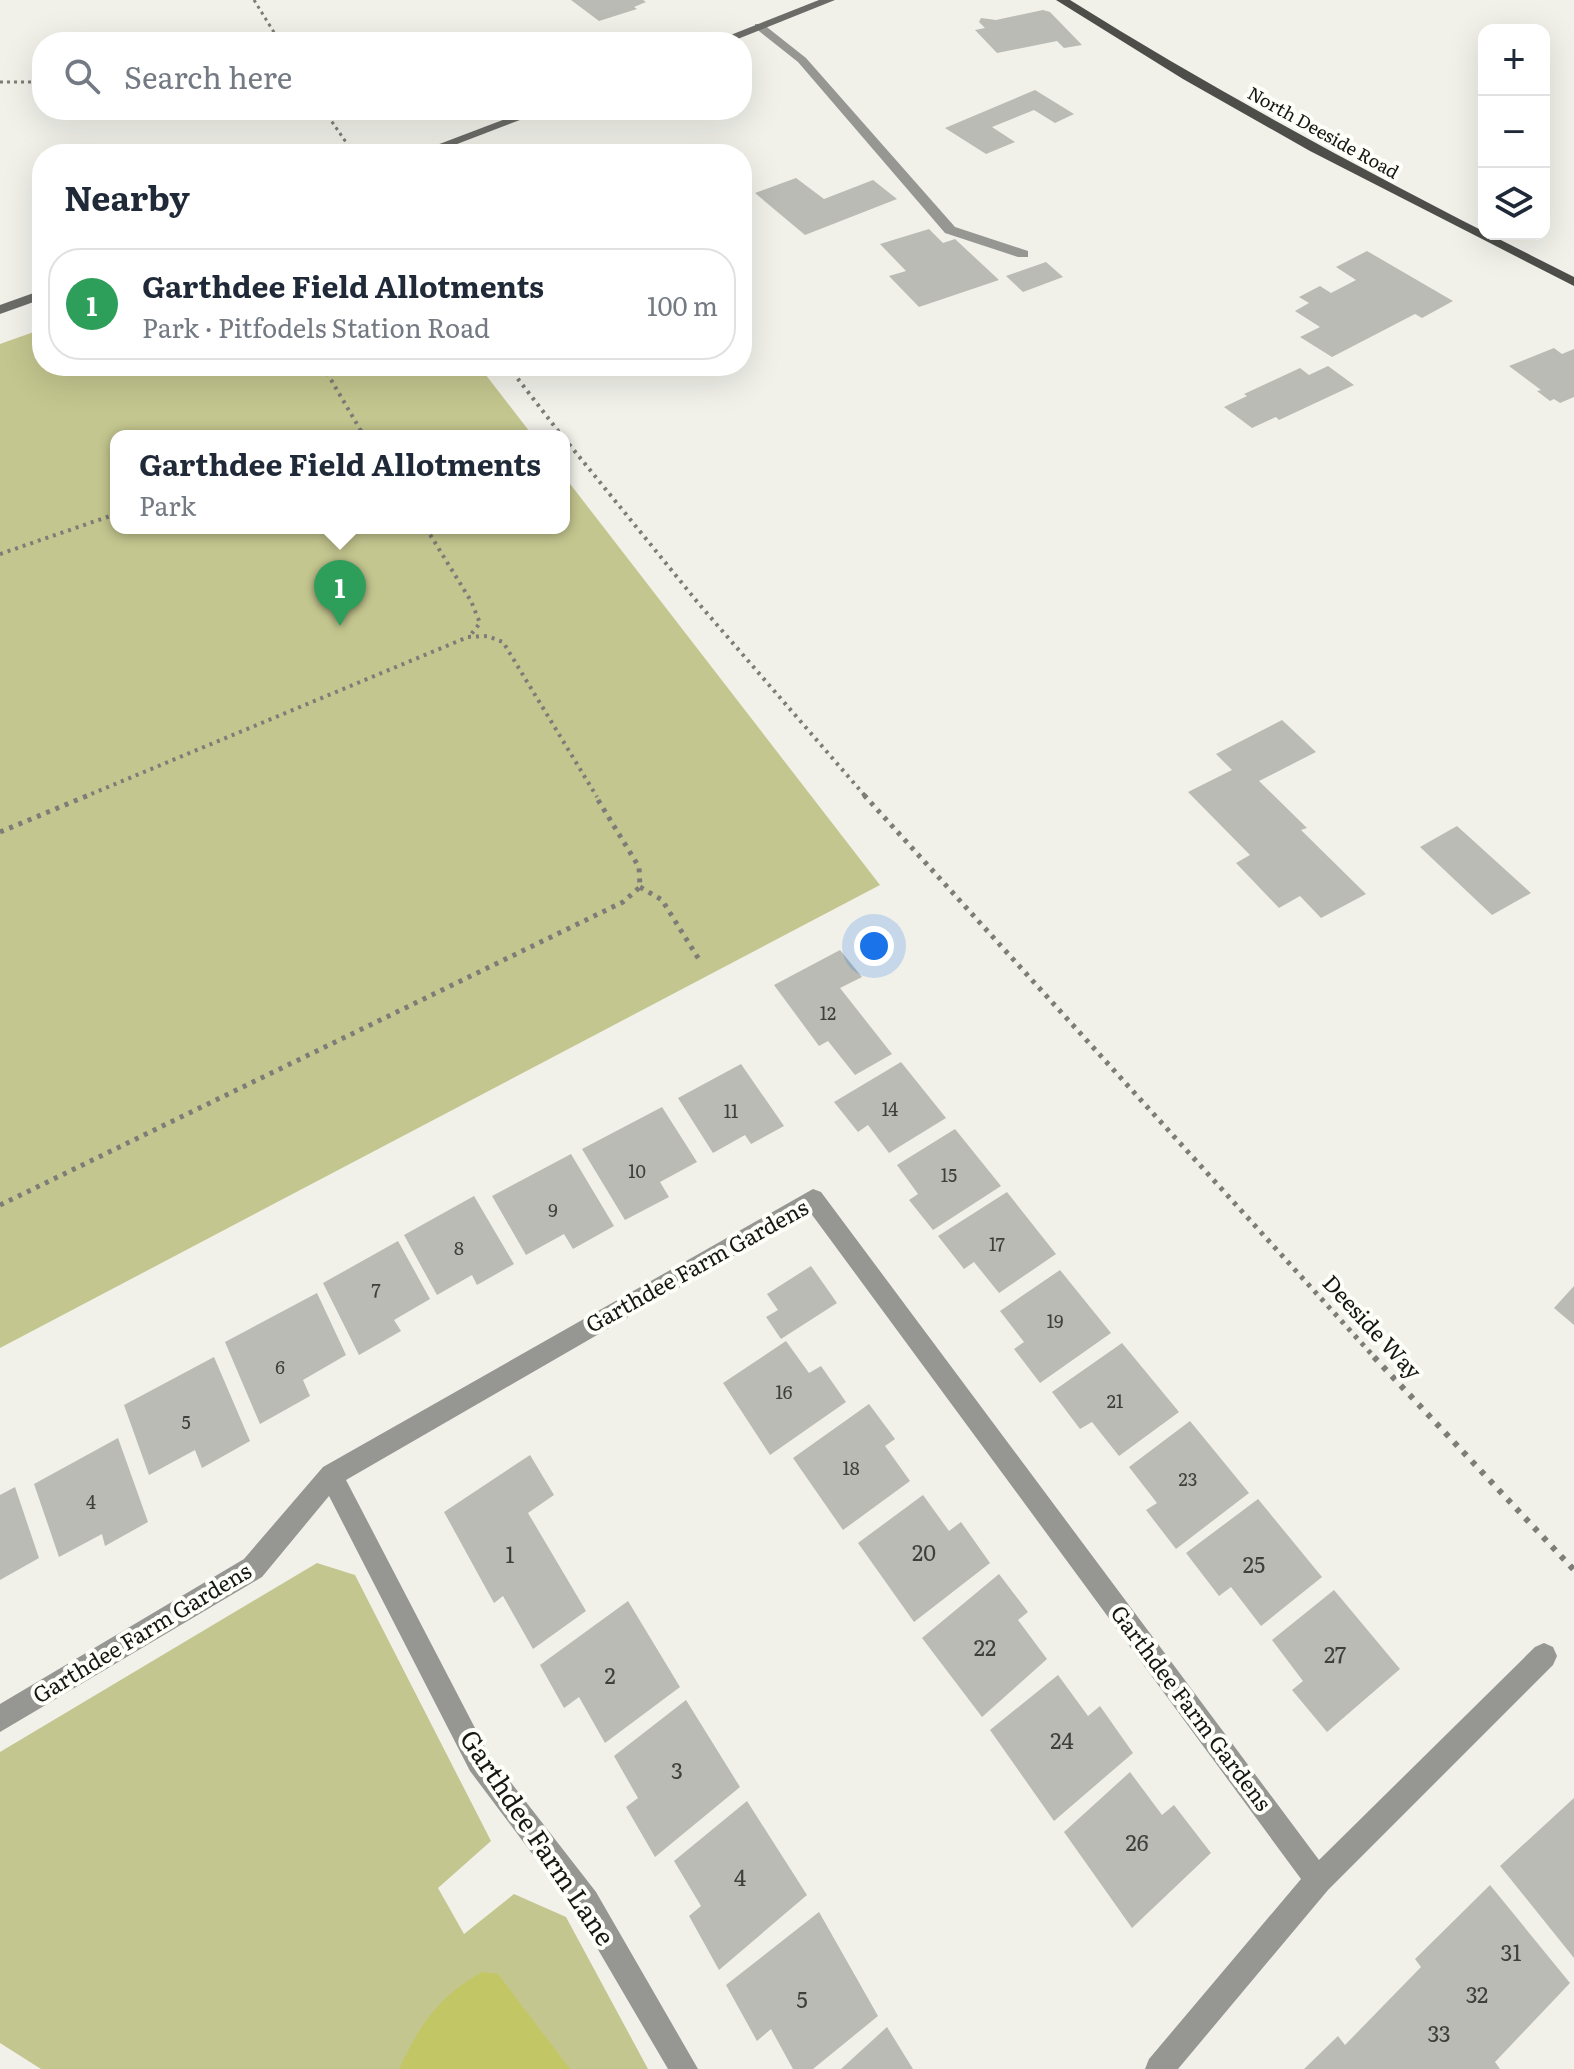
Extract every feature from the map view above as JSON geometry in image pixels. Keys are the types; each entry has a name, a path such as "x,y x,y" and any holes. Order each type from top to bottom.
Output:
{"main road":[{"name":"North Deeside Road","path":"1062,0 1221,97 1405,200 1574,282"}],"street":[{"path":"744,32 829,0"},
{"path":"759,26 802,60 950,230 1023,254"},
{"path":"446,144 512,120"},
{"path":"0,310 32,298"},
{"name":"Garthdee Farm Gardens","path":"0,1719 253,1568 331,1475 813,1199 1318,1880"},
{"name":"Garthdee Farm Lane","path":"331,1475 479,1762 586,1902 684,2069"},
{"path":"1159,2069 1318,1880 1544,1656"}],"path":[{"path":"254,0 274,32"},
{"path":"0,82 32,82"},
{"path":"331,120 347,144"},
{"path":"329,376 360,430"},
{"name":"Deeside Way","path":"516,376 558,430"},
{"name":"Deeside Way","path":"570,445 821,748 1574,1570"},
{"path":"0,554 110,516"},
{"path":"430,534 471,601 480,623 468,637"},
{"path":"0,832 468,637 487,636 503,642 639,867 640,887"},
{"path":"640,887 662,900 700,961"},
{"path":"0,1205 623,902 640,887"}],"shaded area":[{"path":"32,333 32,376 487,376 528,430 110,430 110,534 570,534 570,484 880,885 0,1348 0,344"},
{"path":"317,1563 355,1575 491,1841 438,1888 464,1934 514,1894 566,1917 648,2069 41,2069 0,2043 0,1752"},
{"path":"482,1972 498,1974 570,2069 399,2069 432,2013 453,1991"}],"building":[{"path":"571,0 646,2 634,7 637,9 599,21"},
{"path":"1043,10 1050,12 1082,45 1064,48 1057,41 997,53 975,30 985,28 979,22 981,18 996,20"},
{"path":"1035,90 1074,114 1055,123 1034,110 992,127 1015,142 986,154 945,128"},
{"path":"796,178 824,199 873,180 897,199 805,235 755,193"},
{"path":"929,229 943,243 955,239 999,280 919,307 889,276 906,271 880,244"},
{"path":"1367,251 1453,301 1422,318 1415,314 1332,357 1300,337 1320,327 1295,311 1309,303 1299,297 1320,286 1331,293 1356,280 1336,267"},
{"path":"1046,262 1063,277 1023,292 1006,276"},
{"path":"1554,348 1562,354 1574,349 1574,397 1560,403 1554,399 1550,401 1537,391 1541,390 1509,366"},
{"path":"1328,366 1354,385 1279,420 1276,417 1252,428 1224,407 1247,396 1244,394 1300,368 1309,375"},
{"path":"1282,720 1316,752 1259,781 1307,828 1301,830 1366,894 1321,918 1300,896 1279,908 1236,863 1250,855 1188,792 1232,770 1216,754"},
{"path":"1457,826 1531,893 1492,915 1420,847"},
{"path":"840,950 862,977 840,988 892,1054 855,1075 828,1041 819,1046 774,985"},
{"path":"901,1062 946,1118 889,1153 868,1125 858,1132 834,1102"},
{"path":"741,1064 784,1126 751,1144 745,1135 713,1153 678,1098"},
{"path":"662,1107 697,1162 660,1182 669,1197 625,1220 582,1149"},
{"path":"955,1129 1001,1186 933,1230 909,1200 918,1194 897,1165"},
{"path":"571,1154 614,1226 573,1249 564,1234 526,1255 492,1196"},
{"path":"1007,1192 1056,1254 999,1293 974,1262 964,1269 938,1236"},
{"path":"474,1196 514,1264 477,1285 472,1275 437,1295 404,1235"},
{"path":"398,1241 430,1299 394,1320 401,1331 359,1355 323,1283"},
{"path":"811,1266 837,1303 781,1339 766,1317 778,1310 767,1294"},
{"path":"1060,1270 1111,1333 1040,1383 1014,1349 1024,1342 1000,1311"},
{"path":"1574,1286 1574,1325 1554,1308"},
{"path":"317,1293 346,1355 303,1380 310,1396 260,1424 225,1342"},
{"path":"786,1341 809,1373 821,1366 846,1402 770,1455 723,1383"},
{"path":"1122,1343 1179,1412 1119,1456 1092,1422 1080,1429 1052,1392"},
{"path":"214,1357 250,1441 202,1468 195,1450 149,1475 124,1405"},
{"path":"869,1404 895,1439 885,1446 910,1481 843,1530 793,1458"},
{"path":"1190,1421 1249,1493 1176,1549 1146,1510 1157,1503 1129,1467"},
{"path":"118,1438 148,1522 105,1546 102,1534 59,1557 34,1484"},
{"path":"530,1455 554,1495 528,1513 586,1611 533,1649 503,1596 494,1603 444,1512"},
{"path":"15,1487 39,1558 0,1580 0,1495"},
{"path":"923,1495 949,1531 961,1522 990,1563 914,1622 858,1543"},
{"path":"1258,1499 1322,1577 1261,1626 1231,1587 1219,1596 1186,1553"},
{"path":"999,1574 1028,1612 1018,1620 1047,1659 982,1717 922,1638"},
{"path":"1334,1590 1400,1669 1327,1732 1292,1690 1303,1681 1272,1640"},
{"path":"628,1601 680,1687 605,1743 579,1697 564,1708 540,1665"},
{"path":"1058,1675 1088,1716 1100,1706 1133,1753 1054,1821 990,1730"},
{"path":"686,1700 740,1787 655,1857 626,1807 638,1798 614,1756"},
{"path":"1130,1772 1162,1815 1174,1805 1211,1853 1132,1928 1064,1832"},
{"path":"1574,1798 1574,1958 1500,1866"},
{"path":"747,1801 807,1895 719,1970 689,1916 701,1906 674,1861"},
{"path":"1490,1885 1570,1983 1495,2062 1500,2069 1304,2069 1338,2036 1345,2045 1421,1967 1415,1959"},
{"path":"819,1912 878,2016 813,2069 793,2069 771,2029 757,2041 726,1985"},
{"path":"887,2027 913,2069 841,2069"}],"place":[{"name":"Garthdee Field Allotments","path":"340,626"}]}
